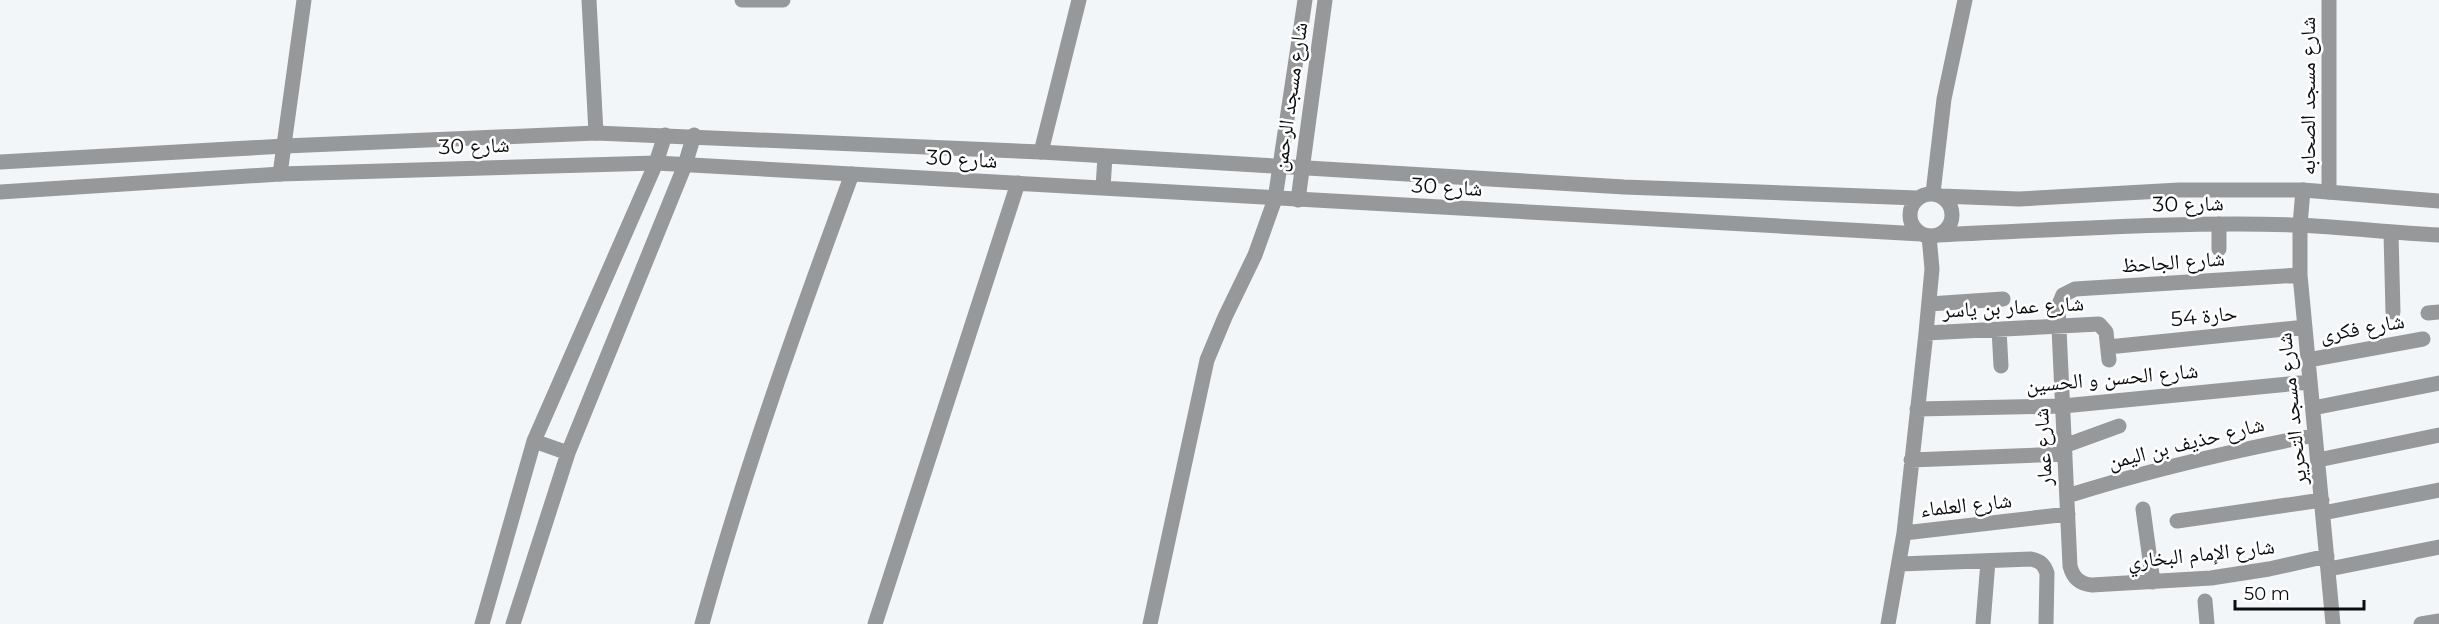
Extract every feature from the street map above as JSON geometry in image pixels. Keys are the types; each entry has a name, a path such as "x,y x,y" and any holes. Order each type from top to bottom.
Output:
{"street":[{"path":"280,174 304,0"},
{"path":"589,0 596,133"},
{"path":"742,0 772,0"},
{"path":"1041,152 1079,0"},
{"name":"شارع مسجد الرحمن","path":"1150,624 1207,360 1225,317 1256,255 1275,199 1305,0"},
{"name":"شارع مسجد الرحمن","path":"1298,200 1325,0"},
{"path":"1937,195 1944,99 1965,0"},
{"name":"شارع مسجد الصحابه","path":"2329,0 2329,192"},
{"name":"شارع 30","path":"0,162 285,146 596,133 694,135 1041,152 1624,187 1917,198"},
{"path":"482,624 534,441 656,163 665,135"},
{"path":"513,624 568,453 685,165 694,135"},
{"path":"1103,188 1106,156"},
{"name":"شارع 30","path":"0,192 280,174 656,163 1929,235 2170,225 2300,225 2439,235"},
{"path":"702,624 729,525 788,349 852,174"},
{"path":"875,624 1018,183"},
{"name":"شارع 30","path":"1937,195 2019,199 2179,190 2303,190 2439,201"},
{"name":"شارع مسجد التحرير","path":"2303,190 2300,225 2301,275 2333,624"},
{"path":"1888,624 1904,533 1932,269 1929,235 1910,221 1912,205 1917,198 1937,195"},
{"path":"1929,235 1950,225 1952,217 1951,208 1937,195"},
{"path":"2219,225 2219,249"},
{"path":"2391,232 2392,312"},
{"name":"شارع الجاحظ","path":"2058,307 2063,295 2075,290 2301,275"},
{"path":"1929,304 2003,299"},
{"name":"شارع عمار","path":"2058,307 2070,566 2071,573 2080,582"},
{"name":"شارع عمار بن ياسر","path":"1926,333 2095,323 2102,325 2106,332 2108,354"},
{"name":"حارة 54","path":"2108,354 2305,327"},
{"path":"1998,329 2001,366"},
{"name":"شارع فكرى","path":"2308,360 2423,339"},
{"name":"شارع الحسن و الحسين","path":"1917,409 2063,406 2310,382"},
{"path":"2313,408 2439,383"},
{"path":"1911,459 2065,450 2119,426"},
{"name":"شارع حذيف بن اليمن","path":"2067,495 2147,471 2231,451 2315,435"},
{"path":"2318,460 2439,435"},
{"path":"534,441 568,453"},
{"path":"2177,521 2323,507 2439,490"},
{"path":"2143,509 2153,582"},
{"name":"شارع العلماء","path":"1904,533 2068,514"},
{"name":"شارع الإمام البخاري","path":"2080,582 2092,585 2211,578 2439,547"},
{"path":"1900,564 2031,559 2038,561 2047,573 2046,624"},
{"path":"1983,624 1988,561"},
{"path":"2203,624 2205,601"},
{"path":"2421,624 2439,621"}]}
